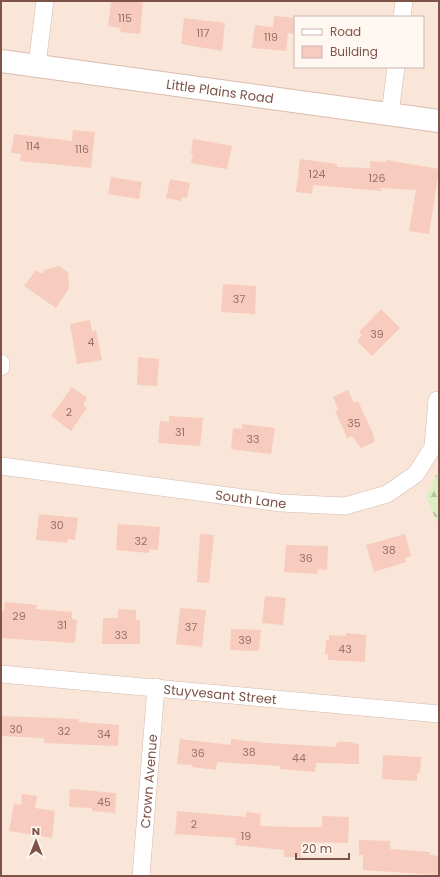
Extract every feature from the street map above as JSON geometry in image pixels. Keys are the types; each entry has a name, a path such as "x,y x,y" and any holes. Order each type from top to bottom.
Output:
{"street":[{"path":"37,66 44,1"},
{"path":"402,16 404,1"},
{"name":"Little Plains Road","path":"1,61 439,121"},
{"path":"390,114 396,68"},
{"name":"South Lane","path":"1,466 281,503 345,506 387,494 416,474 434,447 437,400"},
{"name":"Stuyvesant Street","path":"1,674 439,714"},
{"name":"Crown Avenue","path":"141,876 156,687"}],"shaded area":[{"path":"1,1 439,1 439,876 1,876"}],"green space":[{"path":"437,473 439,473 439,527 426,496"}],"building":[{"path":"111,1 143,1 140,34 120,32 121,28 108,26"},
{"path":"274,16 294,18 294,34 288,33 286,51 252,48 255,25 273,27"},
{"path":"184,18 225,23 222,51 181,44"},
{"path":"73,130 95,132 91,168 20,161 21,154 11,153 14,134 72,141"},
{"path":"193,139 232,146 227,169 191,163 193,154 191,154"},
{"path":"300,159 337,164 337,167 370,168 370,161 386,162 386,160 439,169 429,234 409,231 416,190 381,188 381,191 313,185 312,194 296,192"},
{"path":"111,177 142,182 139,199 108,194"},
{"path":"170,179 190,183 187,198 182,197 182,201 166,198"},
{"path":"59,266 68,272 69,288 56,308 24,286 36,270 42,274 44,270"},
{"path":"223,284 256,286 255,314 221,312"},
{"path":"381,309 400,328 372,356 357,341 362,335 359,332"},
{"path":"90,320 92,331 96,330 102,360 77,364 70,324"},
{"path":"138,357 159,359 157,386 137,385"},
{"path":"72,387 87,398 83,405 87,408 71,431 51,416"},
{"path":"348,390 354,403 358,401 374,436 375,442 361,448 352,436 347,438 335,411 338,410 333,397"},
{"path":"169,416 203,418 200,446 158,443 160,421 169,422"},
{"path":"242,424 275,428 271,454 231,449 233,428 242,429"},
{"path":"39,514 78,518 75,540 68,539 67,543 36,540"},
{"path":"118,524 160,527 158,550 149,549 149,553 116,550"},
{"path":"200,534 214,535 209,583 197,582"},
{"path":"405,534 411,556 405,558 406,562 374,572 366,545"},
{"path":"286,545 328,546 327,570 318,569 317,574 284,572"},
{"path":"265,596 286,598 283,625 262,623"},
{"path":"5,602 37,605 36,609 72,612 72,619 77,620 75,643 1,638 2,611 4,611"},
{"path":"180,608 206,610 202,647 176,644"},
{"path":"118,609 136,610 136,620 140,620 140,644 102,644 103,618 118,618"},
{"path":"231,629 261,630 259,651 230,650"},
{"path":"346,633 366,635 365,662 328,660 328,654 325,654 326,640 329,640 329,635 346,636"},
{"path":"1,716 79,719 79,722 119,725 118,746 44,743 44,738 1,736"},
{"path":"180,739 231,745 231,739 267,743 336,747 337,742 353,742 359,744 359,764 316,763 315,772 280,769 280,766 217,762 216,770 192,767 192,765 177,764"},
{"path":"383,755 421,757 420,773 417,773 417,781 382,779"},
{"path":"70,789 116,793 115,813 92,811 92,808 69,807"},
{"path":"22,794 37,796 35,808 55,811 52,838 9,831 14,804 21,805"},
{"path":"177,811 246,817 246,812 261,814 260,826 322,827 322,816 349,817 348,843 302,842 301,857 284,857 284,850 235,845 236,838 175,834"},
{"path":"359,840 390,841 390,849 430,852 430,855 439,856 438,875 363,870 363,855 359,855"}]}
